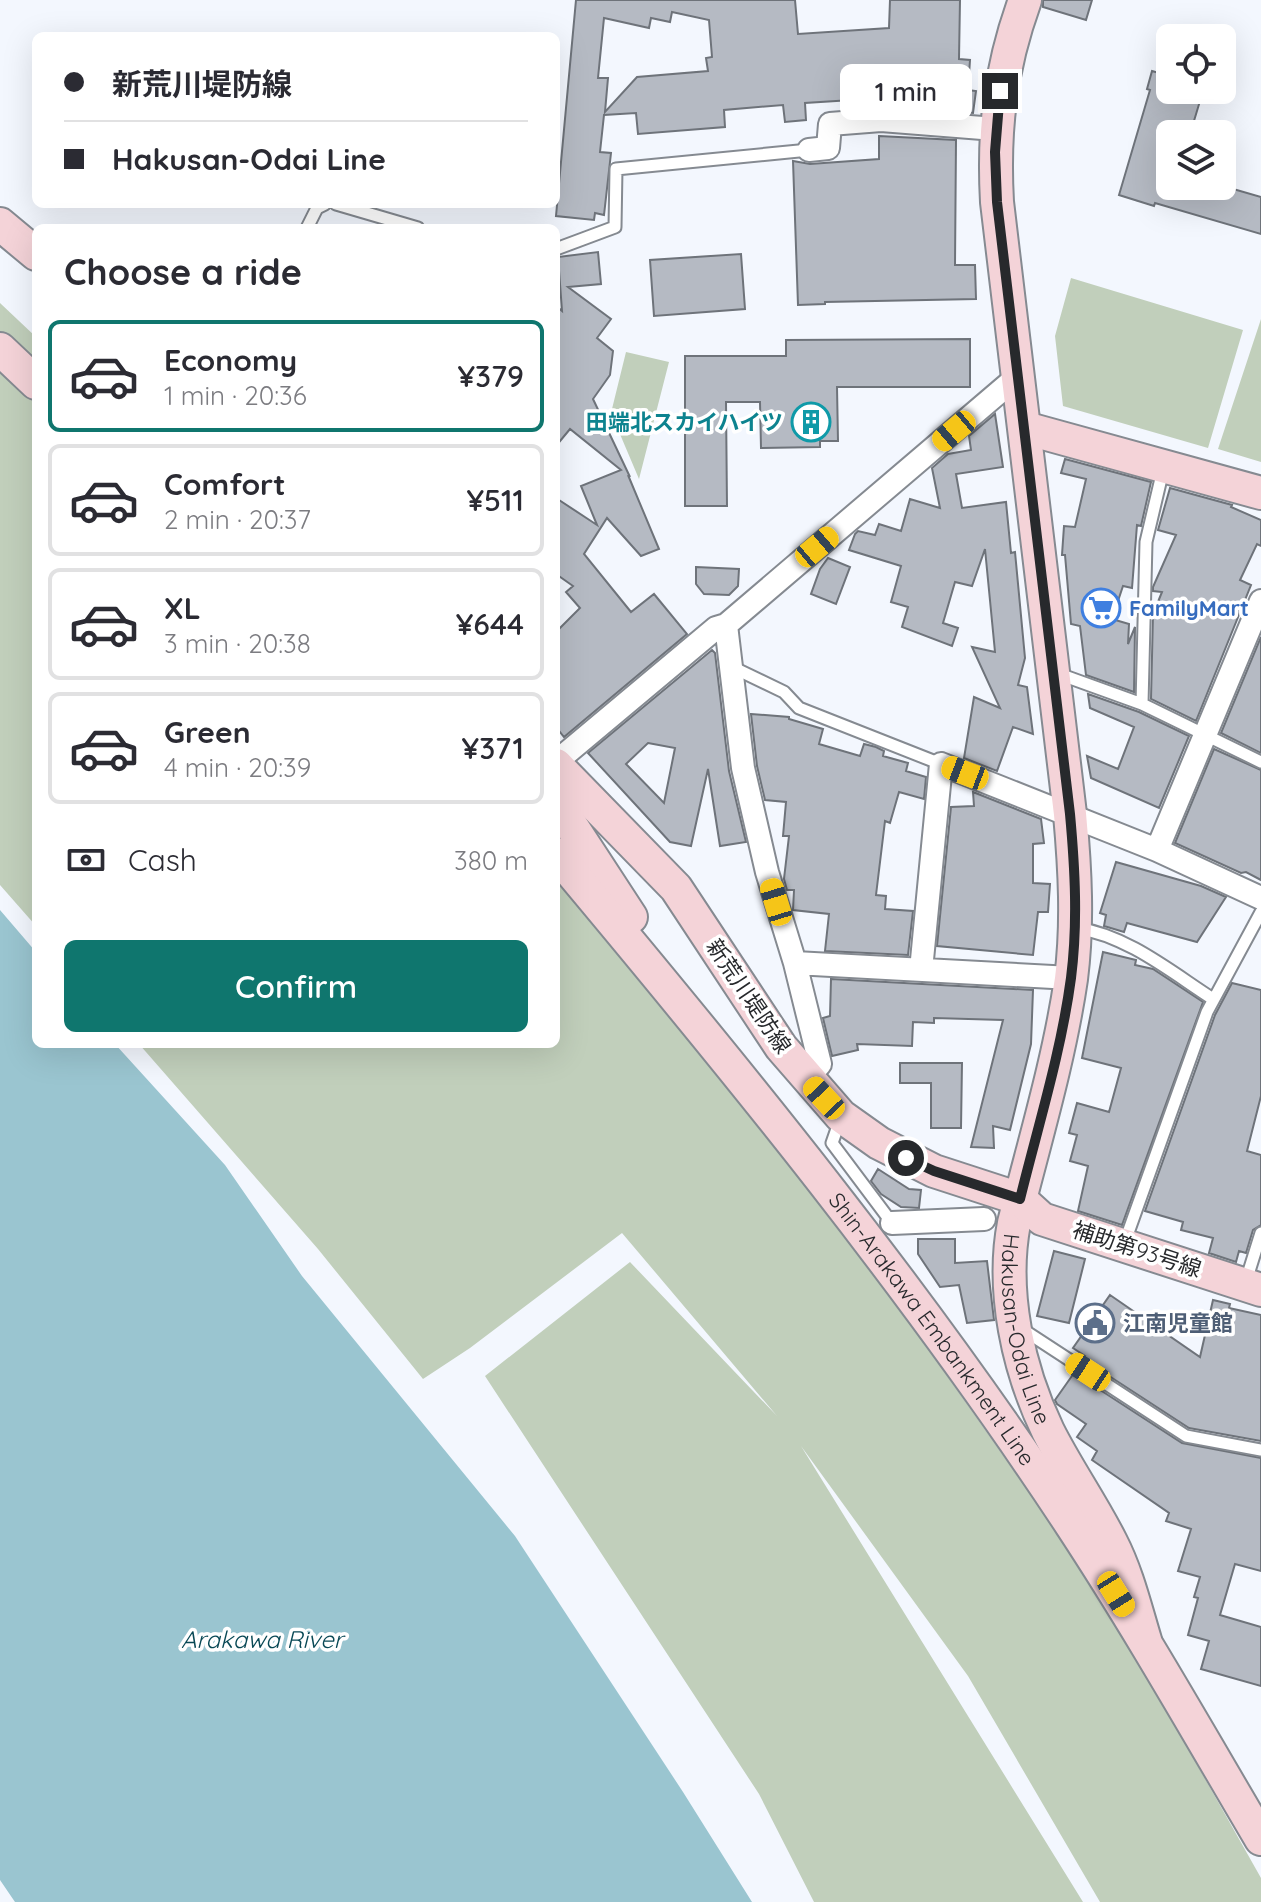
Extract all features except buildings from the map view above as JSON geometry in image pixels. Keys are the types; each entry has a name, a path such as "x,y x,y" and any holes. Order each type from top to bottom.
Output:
{"main road":[{"name":"Hakusan-Odai Line","path":"1025,0 1013,32 1000,91 995,129 997,202 1070,814 1075,863 1075,928 1071,978 1062,1026 1009,1247 1009,1276 1015,1324 1036,1403 1048,1432 1111,1542 1130,1588 1145,1640"},
{"path":"0,224 32,251"},
{"path":"0,349 32,379"},
{"path":"1025,428 1261,493"},
{"name":"新荒川堤防線","path":"560,767 676,888 781,1047 841,1116 892,1150 934,1171 1020,1199"},
{"path":"560,808 644,936 673,993"},
{"name":"Shin-Arakawa Embankment Line","path":"560,859 673,993 943,1341 1072,1526 1145,1640 1261,1839"},
{"name":"補助第93号線","path":"1020,1199 1042,1219 1253,1287"}],"street":[{"path":"809,150 828,148 830,124 881,120 995,129"},
{"path":"560,760 716,628 726,625 1018,376"},
{"path":"1157,850 1258,614"},
{"path":"726,625 743,768 767,872 795,963 820,1064 807,1079"},
{"path":"921,970 941,764 1157,850 1261,898"},
{"path":"795,963 1071,978"},
{"path":"949,1219 961,1180"},
{"path":"892,1223 984,1219"}],"lane":[{"path":"560,248 615,227 616,169 809,150"},
{"path":"348,208 395,224"},
{"path":"1142,704 1146,542 1165,466"},
{"path":"732,667 784,692 799,708 941,764"},
{"path":"1054,673 1142,704 1261,762"},
{"path":"1124,1244 1213,999 1261,912"},
{"path":"1075,928 1097,931 1121,942 1213,999"},
{"path":"841,1116 832,1143 892,1223"},
{"path":"1253,1287 1261,1233"},
{"path":"1015,1324 1186,1436 1261,1450"}],"green space":[{"path":"1071,278 1243,330 1208,448 1063,406 1055,336"},
{"path":"0,303 32,333 32,921 0,885"},
{"path":"1261,319 1261,462 1218,449"},
{"path":"626,352 669,362 639,479 611,413"},
{"path":"560,874 594,912 886,1289 1102,1596 1261,1878 1261,1902 1100,1902 968,1676 801,1446 1083,1902 814,1902 759,1794 485,1376 630,1262 777,1416 622,1233 470,1348 423,1379 318,1249 142,1048 560,1048"}],"water":[{"name":"Arakawa River","path":"0,910 32,947 32,1048 119,1048 225,1165 302,1276 515,1536 752,1902 15,1902 0,1880"}],"place":[{"name":"田端北スカイハイツ","path":"811,422"},
{"name":"FamilyMart","path":"1101,608"},
{"name":"江南児童館","path":"1095,1323"}],"route":[{"path":"906,1158 934,1171 1020,1199 1071,978 1075,863 997,202 995,129 1000,91"}]}
